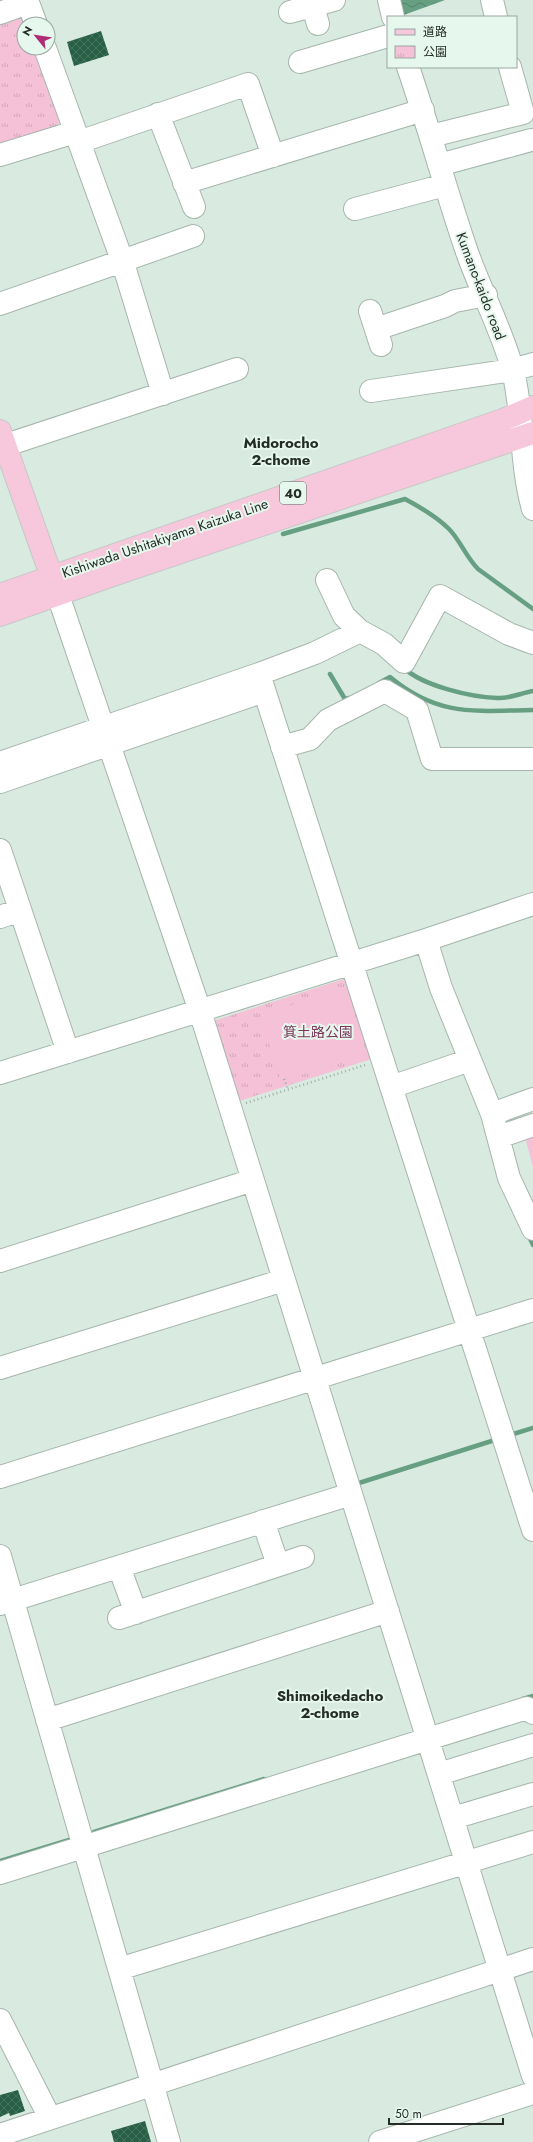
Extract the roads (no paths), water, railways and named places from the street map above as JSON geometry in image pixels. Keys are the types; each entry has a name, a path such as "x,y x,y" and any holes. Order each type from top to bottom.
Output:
{"main road":[{"name":"Kishiwada Ushitakiyama Kaizuka Line","path":"0,615 56,586 526,411"},
{"name":"Kishiwada Ushitakiyama Kaizuka Line","path":"0,595 56,586 529,437"},
{"path":"2,441 56,586"}],"street":[{"path":"290,12 316,15 334,0"},
{"path":"389,0 393,16"},
{"path":"492,0 496,16"},
{"path":"0,13 28,2 33,16"},
{"path":"300,62 387,36"},
{"path":"47,56 122,260 163,394"},
{"name":"Kumano-kaido road","path":"408,68 468,254 486,295 526,411 529,437 527,488 533,509"},
{"path":"431,136 523,114 510,68"},
{"path":"0,155 77,137 158,114 248,84 273,156"},
{"path":"184,183 423,110"},
{"path":"158,114 194,207"},
{"path":"439,165 520,148"},
{"path":"355,209 445,185"},
{"path":"0,304 193,236"},
{"path":"376,328 418,324 455,301 486,295"},
{"path":"371,391 512,370 533,364"},
{"path":"2,441 163,394 237,369"},
{"path":"328,580 344,616 360,631 384,644 404,662 440,596 509,634 533,642"},
{"path":"56,586 105,736 200,1011 533,2076"},
{"path":"0,763 105,736 262,682 315,653 360,631"},
{"path":"262,682 533,1530"},
{"path":"282,747 310,739 328,720 384,691 417,710 432,759 533,759"},
{"path":"0,782 105,736"},
{"path":"0,850 10,913 68,1052"},
{"path":"0,1073 352,964 533,904"},
{"path":"426,940 441,988 492,1114 509,1178 533,1229"},
{"path":"391,1087 470,1060"},
{"path":"492,1114 533,1099"},
{"path":"499,1137 533,1125"},
{"path":"0,1261 253,1180"},
{"path":"0,1368 284,1280"},
{"path":"0,1477 533,1310"},
{"path":"6,1602 351,1494"},
{"path":"263,1521 278,1565"},
{"path":"0,1556 6,1602 47,1720 169,2142"},
{"path":"119,1567 128,1616 303,1557"},
{"path":"47,1720 388,1611"},
{"path":"0,1873 527,1708 533,1713"},
{"path":"439,1774 533,1745"},
{"path":"453,1818 533,1794"},
{"path":"119,1969 533,1842"},
{"path":"0,2135 533,1959"},
{"path":"0,2020 50,2118"},
{"path":"380,2142 533,2093"}],"water":[{"path":"398,0 445,0 401,16"}],"waterway":[{"path":"283,534 405,499 428,512 444,524 453,533 478,569 533,609"},
{"path":"404,668 423,680 461,693 502,698 533,691"},
{"path":"330,674 345,699 349,698"},
{"path":"379,683 390,677 424,699 458,709 475,711 533,710"},
{"path":"528,1234 533,1245"},
{"path":"510,1435 533,1428"},
{"path":"359,1483 498,1439"},
{"path":"523,1699 533,1696"},
{"path":"94,1832 264,1779"},
{"path":"0,1861 69,1840"}],"district":[{"name":"Midorocho 2-chome","path":"281,452"},
{"name":"Shimoikedacho 2-chome","path":"330,1704"}],"park label":[{"name":"箕土路公園","path":"318,1032"}]}
